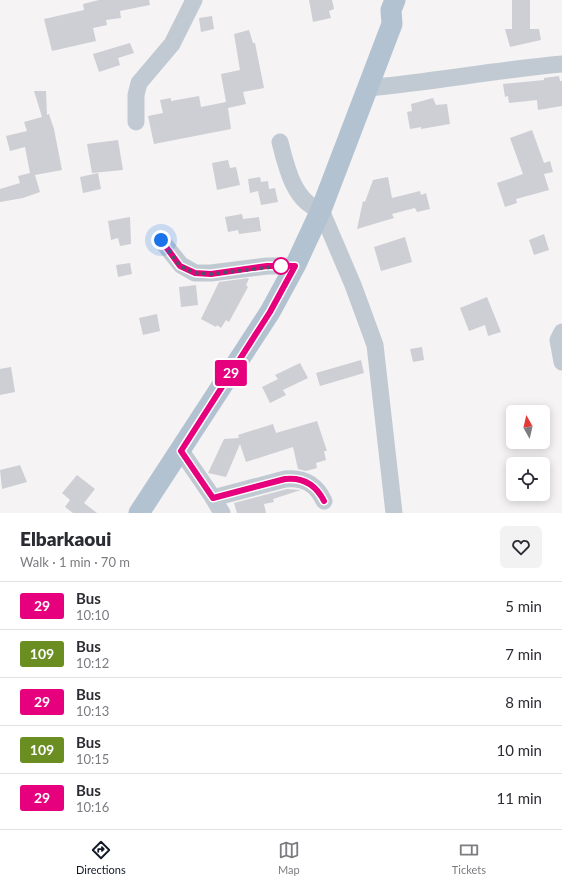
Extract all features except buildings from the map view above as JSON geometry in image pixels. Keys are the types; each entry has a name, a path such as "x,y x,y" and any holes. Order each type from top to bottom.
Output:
{"main road":[{"path":"139,513 181,451 270,312 295,266 321,210 392,24 391,10 395,0"},
{"path":"392,24 401,16 410,0"}],"street":[{"path":"136,122 136,95 139,83 172,44 194,0"},
{"path":"367,88 420,83 522,67 562,64"},
{"path":"280,142 286,164 297,190 311,207 321,210 353,285 375,345 394,513"},
{"path":"161,240 180,266 195,273 211,274 267,266 295,266"},
{"path":"562,332 558,340 562,362"},
{"path":"181,451 222,513"},
{"path":"213,498 285,479 296,478 309,482 315,487 324,501"}],"bus line":[{"name":"29","path":"161,240 180,266 195,273 211,274 267,266 295,266 270,312 181,451 213,498 285,479 296,478 309,482 320,493 324,501"}],"route":[{"path":"161,240 180,266 195,273 211,274 267,266 281,266"}]}
